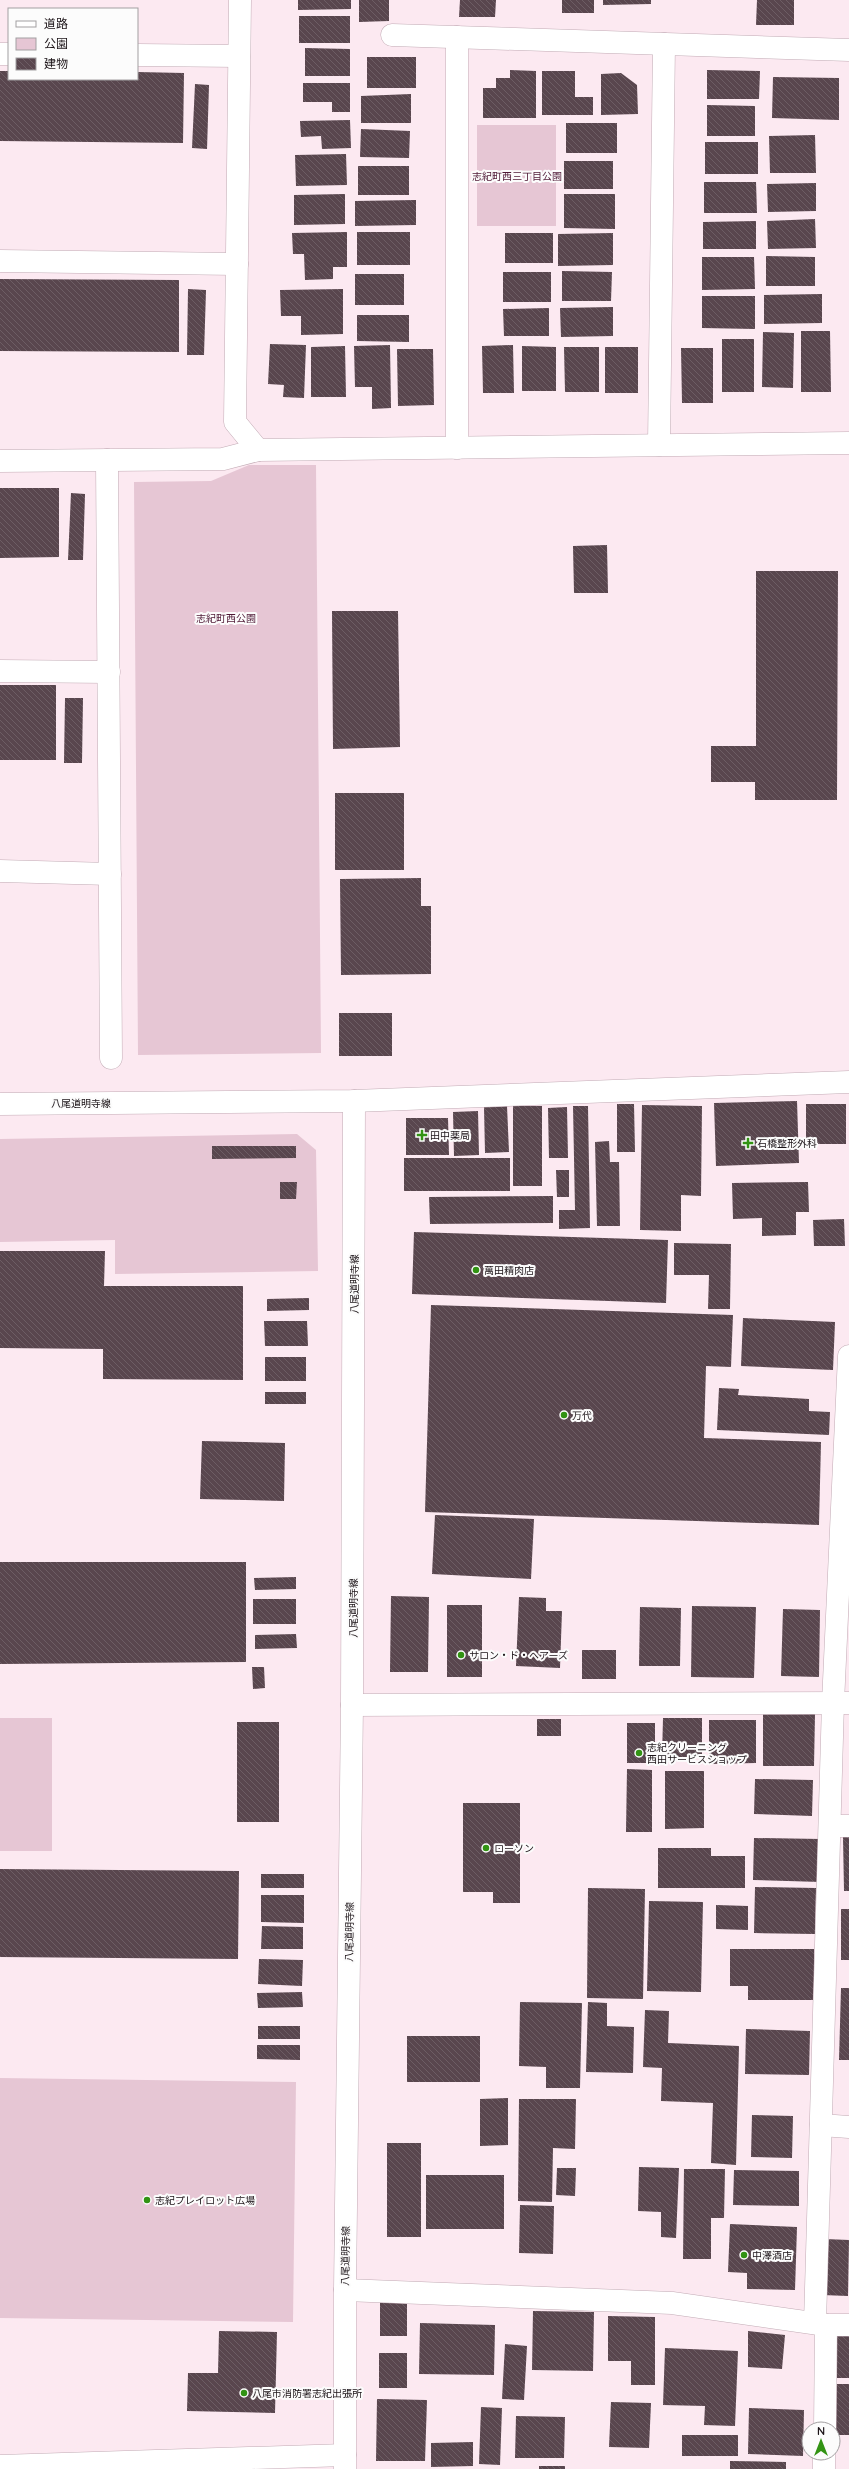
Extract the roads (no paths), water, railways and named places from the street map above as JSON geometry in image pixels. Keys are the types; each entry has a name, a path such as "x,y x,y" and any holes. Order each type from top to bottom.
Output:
{"street":[{"path":"240,0 235,422 258,450"},
{"path":"392,35 849,50"},
{"path":"457,36 457,448"},
{"path":"659,445 664,44"},
{"path":"138,56 240,56"},
{"path":"0,261 237,264"},
{"path":"0,461 223,459 258,450 849,443"},
{"path":"107,460 111,1058"},
{"path":"0,671 109,672"},
{"path":"0,871 110,874"},
{"path":"354,1101 849,1082"},
{"name":"八尾道明寺線","path":"0,1104 354,1101 352,1705 345,2290 345,2462"},
{"path":"825,2421 820,2324 821,2125 839,1826 849,1356"},
{"path":"352,1705 841,1703"},
{"path":"821,2125 849,2127"},
{"path":"345,2290 672,2302 820,2324 849,2325"},
{"path":"0,2466 345,2462"}],"place":[{"name":"田中薬局","path":"422,1135"},
{"name":"石橋整形外科","path":"748,1143"},
{"name":"萬田精肉店","path":"476,1270"},
{"name":"万代","path":"564,1415"},
{"name":"サロン・ド・ヘアーズ","path":"461,1655"},
{"name":"志紀クリーニング 西田サービスショップ","path":"639,1753"},
{"name":"ローソン","path":"486,1848"},
{"name":"志紀プレイロット広場","path":"147,2200"},
{"name":"中澤酒店","path":"744,2255"},
{"name":"八尾市消防署志紀出張所","path":"244,2393"}],"park label":[{"name":"志紀町西三丁目公園","path":"517,176"},
{"name":"志紀町西公園","path":"226,618"}]}
